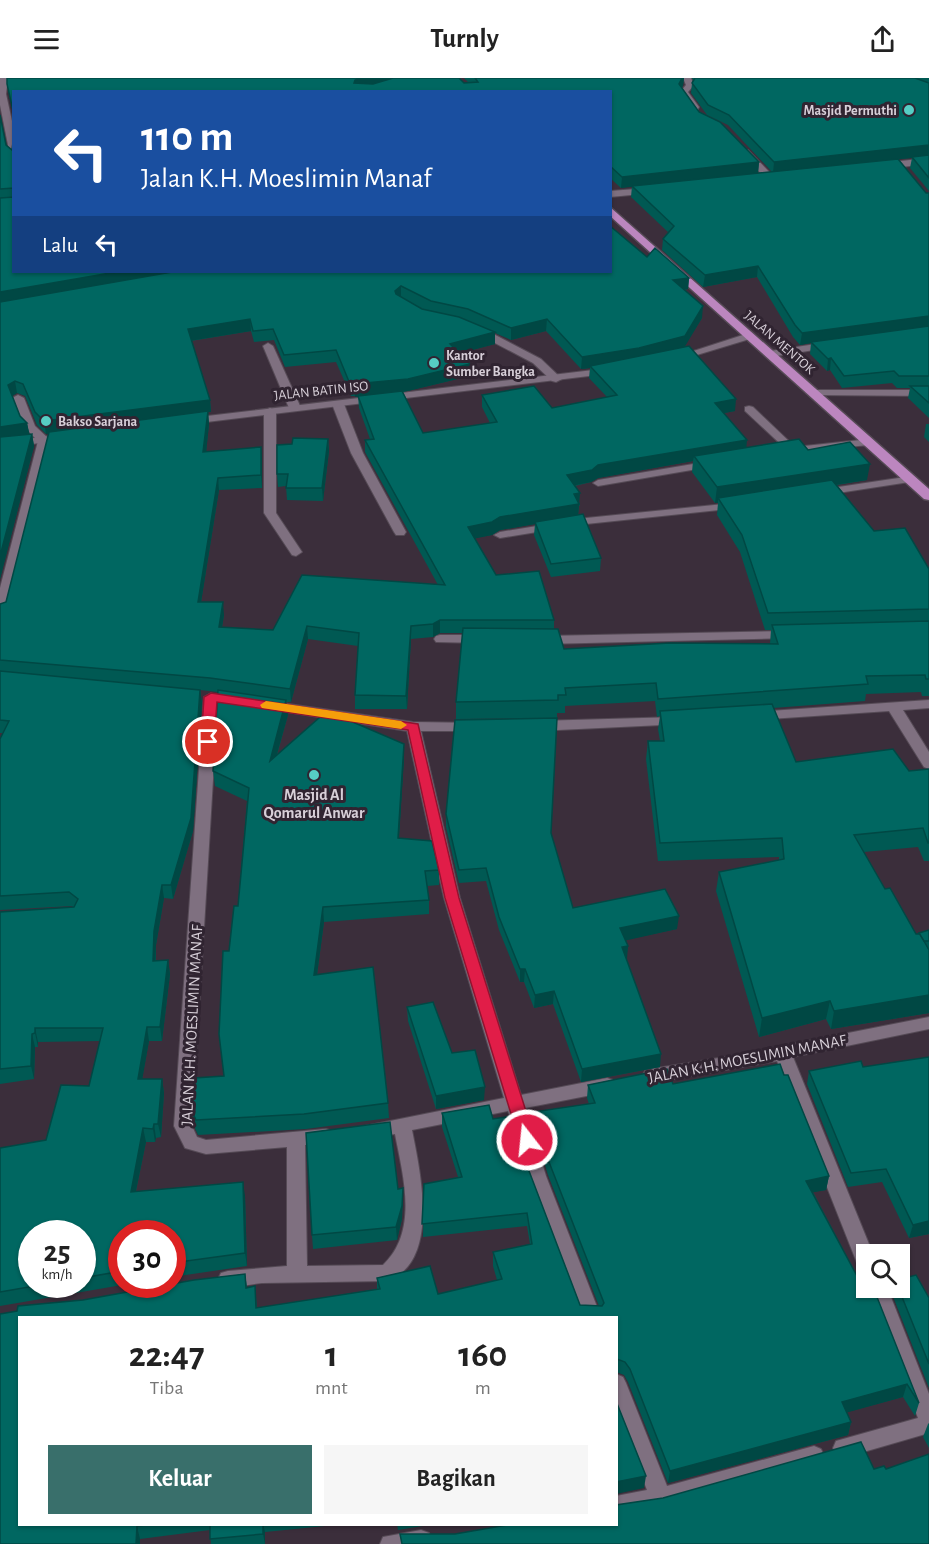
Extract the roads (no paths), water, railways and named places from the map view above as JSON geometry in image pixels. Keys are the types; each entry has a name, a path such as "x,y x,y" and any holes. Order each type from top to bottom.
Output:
{"highway":[{"name":"JALAN MENTOK","path":"612,212 929,496"}],"street":[{"path":"4,78 2,94 12,143"},
{"path":"687,78 690,85 684,93 703,119"},
{"path":"737,144 771,179"},
{"path":"876,166 929,161"},
{"path":"899,164 907,173"},
{"path":"759,180 783,177"},
{"path":"612,195 656,190"},
{"path":"463,325 494,337 537,361 556,379"},
{"path":"662,362 749,336"},
{"path":"770,354 838,344"},
{"path":"268,346 295,408"},
{"name":"JALAN BATIN ISO","path":"173,423 618,370"},
{"path":"816,393 929,393"},
{"path":"18,398 30,427 44,440"},
{"path":"338,404 357,453 400,532"},
{"path":"270,411 270,513 296,552"},
{"path":"0,446 79,436"},
{"path":"0,614 44,440"},
{"name":"JALAN K.H. MOESLIMIN MANAF","path":"211,697 183,1126 191,1143 206,1147 353,1134 929,1023"},
{"path":"255,704 414,727 492,726"},
{"path":"738,717 929,704"},
{"path":"893,706 929,764"},
{"path":"526,726 691,720"},
{"path":"414,727 452,898 517,1104 537,1176 591,1316"},
{"path":"782,1052 859,1244"},
{"path":"206,1282 259,1275 387,1273 400,1264 412,1230 416,1202 402,1125"},
{"path":"296,1140 297,1276"},
{"path":"618,1506 660,1498 929,1422 881,1298"},
{"path":"618,1388 660,1498"},
{"path":"391,1544 442,1537"}],"lane":[{"path":"749,409 788,451 870,442"},
{"path":"598,483 724,462"},
{"path":"810,495 912,479"},
{"path":"500,535 586,521 742,505"},
{"path":"533,640 799,635"},
{"path":"441,639 498,640"}],"place":[{"name":"Masjid Permuthi","path":"909,110"},
{"name":"Kantor Sumber Bangka","path":"434,363"},
{"name":"Bakso Sarjana","path":"46,421"},
{"name":"Masjid Al Qomarul Anwar","path":"314,775"}]}
